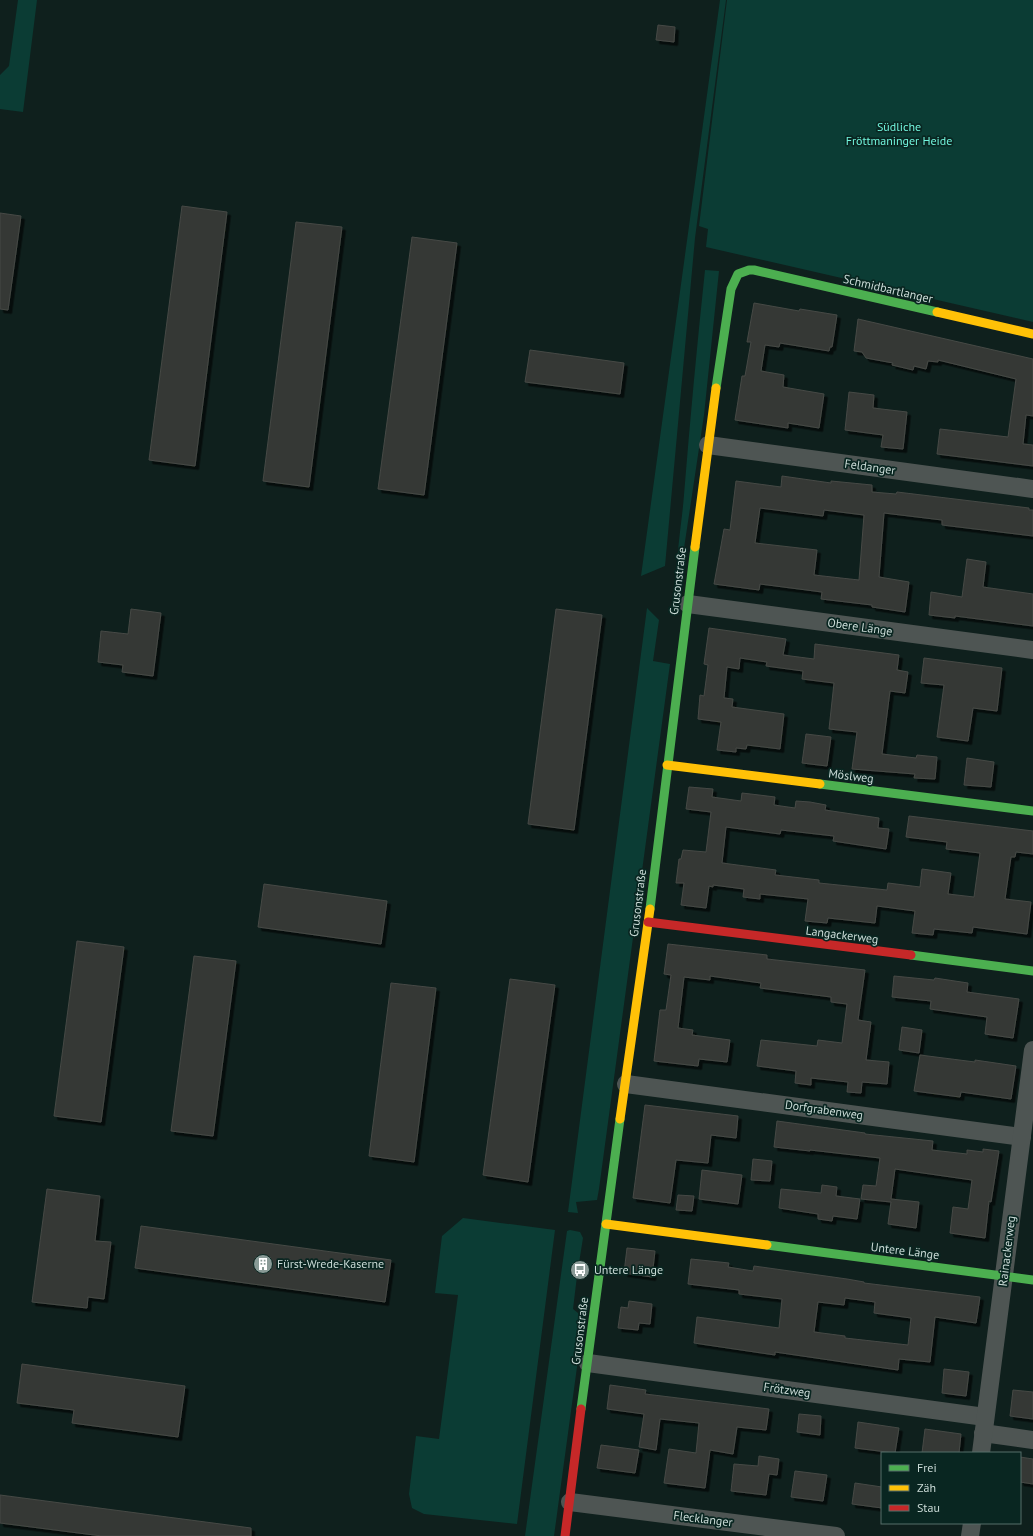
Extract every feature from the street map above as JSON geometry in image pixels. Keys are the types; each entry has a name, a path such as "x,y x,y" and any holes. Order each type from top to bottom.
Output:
{"street":[{"name":"Schmidbartlanger","path":"738,274 748,270 754,270 1033,334"},
{"name":"Grusonstraße","path":"565,1536 648,922 708,446 727,308 731,289 738,274"},
{"name":"Feldanger","path":"708,446 1033,489"},
{"name":"Obere Länge","path":"688,604 1033,650"},
{"name":"Möslweg","path":"667,765 1033,811"},
{"name":"Langackerweg","path":"648,922 1033,971"},
{"name":"Rainackerweg","path":"981,1452 1033,1050"},
{"name":"Dorfgrabenweg","path":"626,1084 1022,1137"},
{"name":"Untere Länge","path":"606,1224 1033,1280"},
{"name":"Frötzweg","path":"588,1363 984,1425 1033,1440"},
{"name":"Flecklanger","path":"570,1502 836,1536"},
{"path":"970,1536 972,1524"}],"green space":[{"path":"18,0 37,0 23,112 0,109 0,75 9,66"},
{"path":"720,0 726,0 695,238 665,566 641,576"},
{"name":"Südliche Fröttmaninger Heide","path":"727,0 1033,0 1033,322 706,247 708,229 699,226"},
{"path":"705,270 719,271 704,415 680,575 677,574 678,554"},
{"path":"647,608 659,620 653,661 670,664 597,1200 576,1202 578,1213 568,1212"},
{"path":"463,1218 555,1230 517,1524 424,1514 412,1508 409,1494 416,1436 439,1439 458,1295 435,1293 442,1236"},
{"path":"570,1230 580,1232 583,1238 579,1263 575,1263 574,1275 577,1276 573,1309 578,1313 580,1345 554,1536 525,1536 567,1231"}],"building":[{"path":"658,25 675,27 674,42 656,40"},
{"path":"182,206 227,212 195,466 149,460"},
{"path":"0,213 21,216 8,310 0,309"},
{"path":"296,222 342,227 309,487 263,481"},
{"path":"412,237 457,243 424,495 378,489"},
{"path":"754,303 799,311 800,309 837,315 832,347 830,347 829,351 780,343 779,347 765,345 761,371 784,375 783,387 824,394 819,428 788,423 788,428 735,420 742,376 745,376 751,342 747,342"},
{"path":"858,319 1033,359 1033,416 1026,415 1023,444 1033,445 1033,466 937,454 940,429 1008,437 1016,379 938,360 938,362 928,361 926,369 914,366 913,370 892,365 893,363 866,358 862,352 854,351"},
{"path":"530,350 624,363 620,394 525,382"},
{"path":"849,392 874,395 873,408 907,412 903,449 881,447 883,435 845,430"},
{"path":"782,476 831,483 831,481 872,485 872,492 896,494 897,492 1029,508 1029,510 1033,510 1033,536 942,525 942,520 884,513 879,577 909,582 905,612 872,607 872,605 821,599 822,592 760,584 759,590 714,584 724,529 730,530 736,481 781,487","holes":["760,508 823,516 824,510 864,515 859,580 814,575 817,550 755,543"]},
{"path":"967,559 986,562 983,587 1033,594 1033,626 955,616 955,618 929,615 931,592 962,597"},
{"path":"131,609 161,613 153,676 122,672 123,665 98,662 101,631 128,634"},
{"path":"556,609 602,615 574,830 528,824"},
{"path":"709,628 786,639 783,655 814,659 815,644 899,655 897,670 908,672 905,693 890,691 882,754 916,758 917,755 937,757 935,779 914,778 915,774 852,769 857,732 829,729 834,683 802,679 803,671 766,666 767,662 740,658 739,669 727,667 724,698 733,699 732,707 784,714 780,749 747,745 746,749 736,748 736,752 717,750 721,722 698,719 700,695 704,696 708,665 704,664"},
{"path":"924,658 1002,668 997,711 973,708 968,741 937,737 944,685 921,683"},
{"path":"806,734 831,737 827,766 802,763"},
{"path":"967,758 994,762 991,787 964,785"},
{"path":"689,787 713,789 712,797 741,801 742,793 775,797 774,805 795,808 796,801 810,802 826,805 825,810 879,818 878,828 889,829 886,849 833,841 834,836 781,830 780,834 726,827 722,863 776,870 775,875 819,880 819,883 887,890 888,883 920,887 922,869 951,873 948,894 974,897 980,853 946,849 947,842 906,837 909,816 1033,831 1033,854 1016,852 1015,857 1011,857 1005,899 1031,902 1027,934 973,927 972,933 934,929 933,935 912,933 915,911 877,906 875,923 828,918 827,923 805,921 808,899 760,894 760,899 743,897 744,889 713,885 713,887 709,886 706,908 681,905 684,883 676,883 679,859 681,859 683,850 706,852 711,812 686,809"},
{"path":"264,884 387,901 381,944 258,927"},
{"path":"77,941 124,947 101,1122 54,1116"},
{"path":"668,944 767,955 767,959 865,970 858,1020 871,1022 866,1060 889,1062 887,1084 862,1082 861,1093 847,1092 848,1082 811,1078 811,1085 795,1083 796,1071 757,1066 761,1040 817,1046 818,1040 842,1043 847,1004 831,1002 831,997 760,988 761,983 710,976 710,980 684,977 678,1028 693,1030 692,1035 730,1040 727,1062 699,1059 698,1066 654,1061 660,1010 666,1010 671,975 664,974"},
{"path":"194,956 236,961 213,1136 171,1131"},
{"path":"894,976 934,980 935,978 968,983 967,992 1019,999 1013,1038 985,1034 987,1017 930,1009 931,1001 892,997"},
{"path":"510,979 555,985 528,1182 483,1175"},
{"path":"391,983 436,988 414,1162 369,1156"},
{"path":"902,1027 922,1030 919,1053 899,1050"},
{"path":"920,1055 975,1062 975,1060 1016,1066 1011,1099 961,1092 960,1097 914,1091"},
{"path":"645,1105 738,1116 736,1138 711,1135 708,1163 676,1160 670,1203 633,1198"},
{"path":"777,1121 865,1134 933,1141 932,1150 967,1154 967,1150 983,1152 983,1149 999,1151 991,1202 989,1201 985,1238 950,1233 953,1207 968,1209 972,1180 895,1169 891,1199 919,1202 916,1228 888,1224 891,1202 861,1199 863,1185 876,1186 880,1158 774,1147"},
{"path":"753,1159 772,1161 770,1181 751,1180"},
{"path":"702,1170 742,1175 738,1204 699,1199"},
{"path":"822,1185 837,1187 836,1196 860,1199 857,1219 833,1216 832,1221 818,1219 818,1214 779,1208 781,1189 821,1193"},
{"path":"47,1189 100,1196 95,1241 111,1242 104,1299 88,1297 87,1308 32,1302"},
{"path":"678,1195 694,1196 692,1211 676,1210"},
{"name":"Fürst-Wrede-Kaserne","path":"141,1226 391,1260 385,1302 135,1268"},
{"path":"627,1248 655,1251 652,1277 624,1273"},
{"path":"691,1259 729,1263 728,1267 753,1271 754,1266 847,1279 864,1283 980,1297 976,1323 935,1317 930,1362 899,1359 898,1370 775,1352 775,1355 694,1343 697,1317 779,1328 782,1299 739,1294 739,1290 688,1284","holes":["845,1298 875,1302 874,1313 911,1318 908,1345 845,1338 845,1336 814,1332 818,1302 844,1305"]},
{"path":"629,1301 652,1304 650,1324 639,1323 638,1330 618,1328 621,1307 628,1308"},
{"path":"22,1364 185,1386 178,1437 72,1423 74,1410 17,1403"},
{"path":"944,1369 969,1372 966,1396 942,1393"},
{"path":"610,1385 646,1390 645,1394 769,1409 766,1430 737,1427 733,1454 710,1450 705,1488 664,1483 669,1449 696,1453 699,1423 660,1419 656,1450 639,1447 644,1414 607,1409"},
{"path":"1013,1390 1033,1392 1033,1419 1010,1416"},
{"path":"799,1414 821,1416 820,1435 797,1432"},
{"path":"858,1422 899,1428 895,1452 855,1448"},
{"path":"925,1429 961,1434 959,1452 922,1452"},
{"path":"601,1445 639,1450 635,1473 597,1468"},
{"path":"759,1456 779,1459 777,1475 769,1474 766,1495 731,1491 734,1464 758,1466"},
{"path":"1021,1457 1033,1459 1033,1484 1021,1482"},
{"path":"795,1471 827,1475 823,1501 791,1497"},
{"path":"855,1483 881,1487 881,1508 852,1504"},
{"path":"0,1495 251,1528 251,1536 102,1536 0,1523"}],"traffic: fast":[{"path":"716,388 731,289 738,274 749,270 937,312"},
{"path":"650,909 695,547"},
{"path":"820,784 1033,811"},
{"path":"911,955 1033,971"},
{"path":"581,1409 620,1119"},
{"path":"767,1245 1033,1280"}],"traffic: slow":[{"path":"937,312 1033,334"},
{"path":"695,547 716,388"},
{"path":"667,765 820,784"},
{"path":"620,1119 650,909"},
{"path":"606,1224 767,1245"}],"traffic: jam":[{"path":"648,922 911,955"},
{"path":"565,1536 581,1409"}],"place":[{"name":"Fürst-Wrede-Kaserne","path":"263,1264"},
{"name":"Untere Länge","path":"580,1270"}]}
